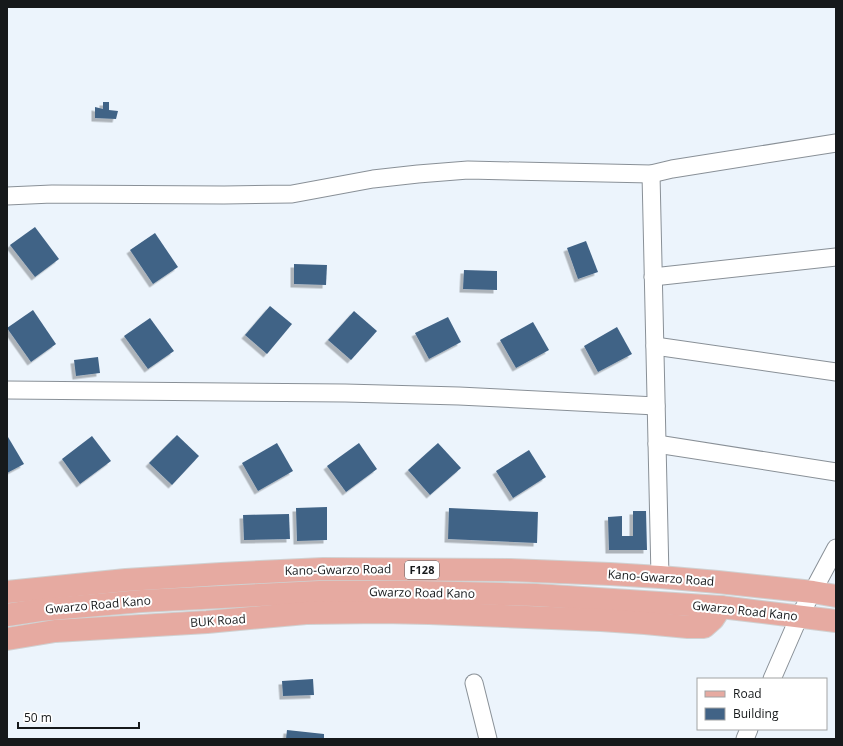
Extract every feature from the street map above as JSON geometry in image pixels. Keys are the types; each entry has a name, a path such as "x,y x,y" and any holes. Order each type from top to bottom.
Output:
{"main road":[{"name":"Kano-Gwarzo Road","path":"7,592 126,580 323,569 510,570 660,577 813,592 836,596"},
{"name":"Gwarzo Road Kano","path":"7,615 40,610 142,601 320,592 416,592 536,595 721,607 836,621"},
{"path":"416,592 429,613"},
{"path":"142,601 145,625"},
{"name":"BUK Road","path":"7,638 55,631 207,622 306,613 429,613 602,620 704,627 713,619 721,607"}],"street":[{"path":"7,196 52,194 292,194 374,179 468,170 651,174 672,169 836,143"},
{"path":"651,174 660,577"},
{"path":"653,277 836,258"},
{"path":"655,346 836,372"},
{"path":"7,390 444,395 656,406"},
{"path":"657,444 836,472"},
{"path":"772,678 799,617 836,548"},
{"path":"474,684 488,739"}],"building":[{"path":"103,102 109,102 109,110 118,111 116,119 95,118 95,107 103,109"},
{"path":"35,227 59,259 35,277 10,245"},
{"path":"155,233 178,267 153,284 130,250"},
{"path":"586,241 598,272 578,279 567,248"},
{"path":"294,264 327,265 326,285 294,284"},
{"path":"464,270 497,271 497,290 463,289"},
{"path":"270,306 292,324 267,354 245,335"},
{"path":"33,310 56,344 31,362 7,328"},
{"path":"354,311 377,331 351,360 328,340"},
{"path":"448,317 461,342 429,359 415,333"},
{"path":"150,318 174,351 148,369 124,336"},
{"path":"533,322 549,350 516,368 500,340"},
{"path":"617,327 632,354 598,372 584,346"},
{"path":"98,357 100,373 76,376 74,360"},
{"path":"177,435 199,456 172,485 149,463"},
{"path":"92,436 111,461 80,484 62,459"},
{"path":"7,437 24,464 7,473"},
{"path":"277,443 293,471 258,491 242,463"},
{"path":"359,443 377,469 346,492 327,466"},
{"path":"438,443 461,468 430,495 408,470"},
{"path":"529,450 546,477 513,498 496,471"},
{"path":"327,507 327,540 297,541 296,508"},
{"path":"449,508 538,512 537,543 448,539"},
{"path":"633,511 646,511 647,550 609,550 608,517 622,516 622,536 633,536"},
{"path":"289,514 290,539 244,540 243,515"},
{"path":"313,679 314,695 283,696 282,681"},
{"path":"287,730 324,734 324,739 286,739"}]}
